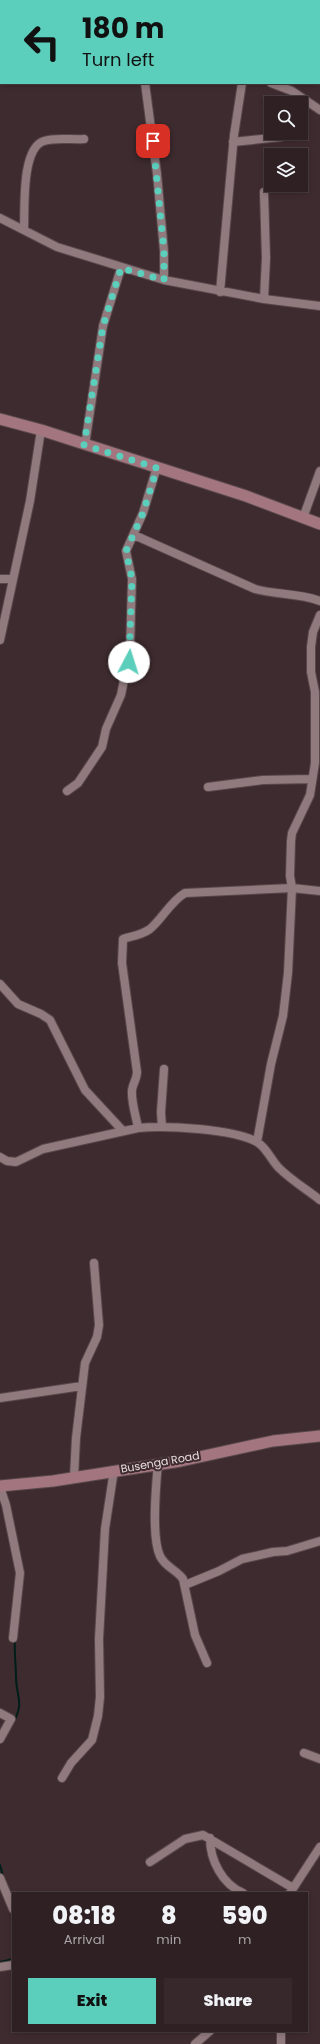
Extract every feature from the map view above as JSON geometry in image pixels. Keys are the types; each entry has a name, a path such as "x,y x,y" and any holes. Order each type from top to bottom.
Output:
{"main road":[{"path":"0,419 41,430 246,496 320,524"},
{"name":"Busenga Road","path":"0,1486 74,1477 181,1461 273,1441 320,1436"}],"street":[{"path":"145,84 157,174 164,251 164,280"},
{"path":"220,292 233,142 242,84"},
{"path":"274,84 292,91 320,110"},
{"path":"24,229 26,184 29,160 34,148 43,141 84,139"},
{"path":"233,142 264,139"},
{"path":"264,192 266,258 264,300"},
{"path":"0,218 57,247 121,268 164,280 264,300 320,306"},
{"path":"84,445 103,326 121,268"},
{"path":"0,640 30,501 41,430"},
{"path":"67,791 78,783 102,747 106,729 121,695 127,675 130,650 132,579 126,551 134,535 157,468"},
{"path":"303,518 320,471"},
{"path":"134,535 255,588 267,592 283,593 320,601"},
{"path":"0,580 13,579"},
{"path":"257,1142 271,1064 284,1010 288,973 292,888 290,876 291,841 310,795 315,763 316,680 311,666 313,632 320,615"},
{"path":"208,787 263,780 312,779"},
{"path":"138,1128 132,1097 132,1088 137,1079 137,1072 122,963 123,939 138,935 151,928 178,897 185,893 292,888 320,891"},
{"path":"0,984 18,1004 50,1020 85,1090 123,1131"},
{"path":"162,1127 161,1112 164,1069"},
{"path":"0,1157 7,1162 16,1162 43,1149 138,1128 162,1127 209,1130 257,1142 264,1148 278,1167 320,1200"},
{"path":"74,1477 76,1438 85,1363 97,1337 99,1325 94,1263"},
{"path":"0,1398 82,1386"},
{"path":"158,1464 155,1504 158,1550 164,1563 181,1575 185,1585 195,1635 207,1663"},
{"path":"62,1778 71,1763 92,1740 98,1716 100,1697 99,1639 105,1529 114,1470"},
{"path":"0,1486 6,1505 20,1573 13,1638"},
{"path":"185,1585 219,1571 242,1559 273,1552 287,1551 320,1541"},
{"path":"0,1713 11,1719 0,1739"},
{"path":"304,1753 320,1758"},
{"path":"150,1862 185,1839 203,1836 210,1838 291,1891 320,1847"},
{"path":"210,1838 211,1852 215,1864 227,1882 242,1892"},
{"path":"0,1878 12,1907"},
{"path":"0,1967 12,1965"},
{"path":"194,2044 205,2032"},
{"path":"281,2032 281,2044"}],"waterway":[{"path":"19,1549 23,1570"},
{"path":"13,1723 19,1710 16,1684 15,1639"},
{"path":"0,1865 3,1876"},
{"path":"0,1962 12,1959"}],"route":[{"path":"129,662 132,579 126,548 134,535 143,513 157,468 133,459 84,445 93,397 103,326 121,268 164,280 164,251 153,141"}]}
